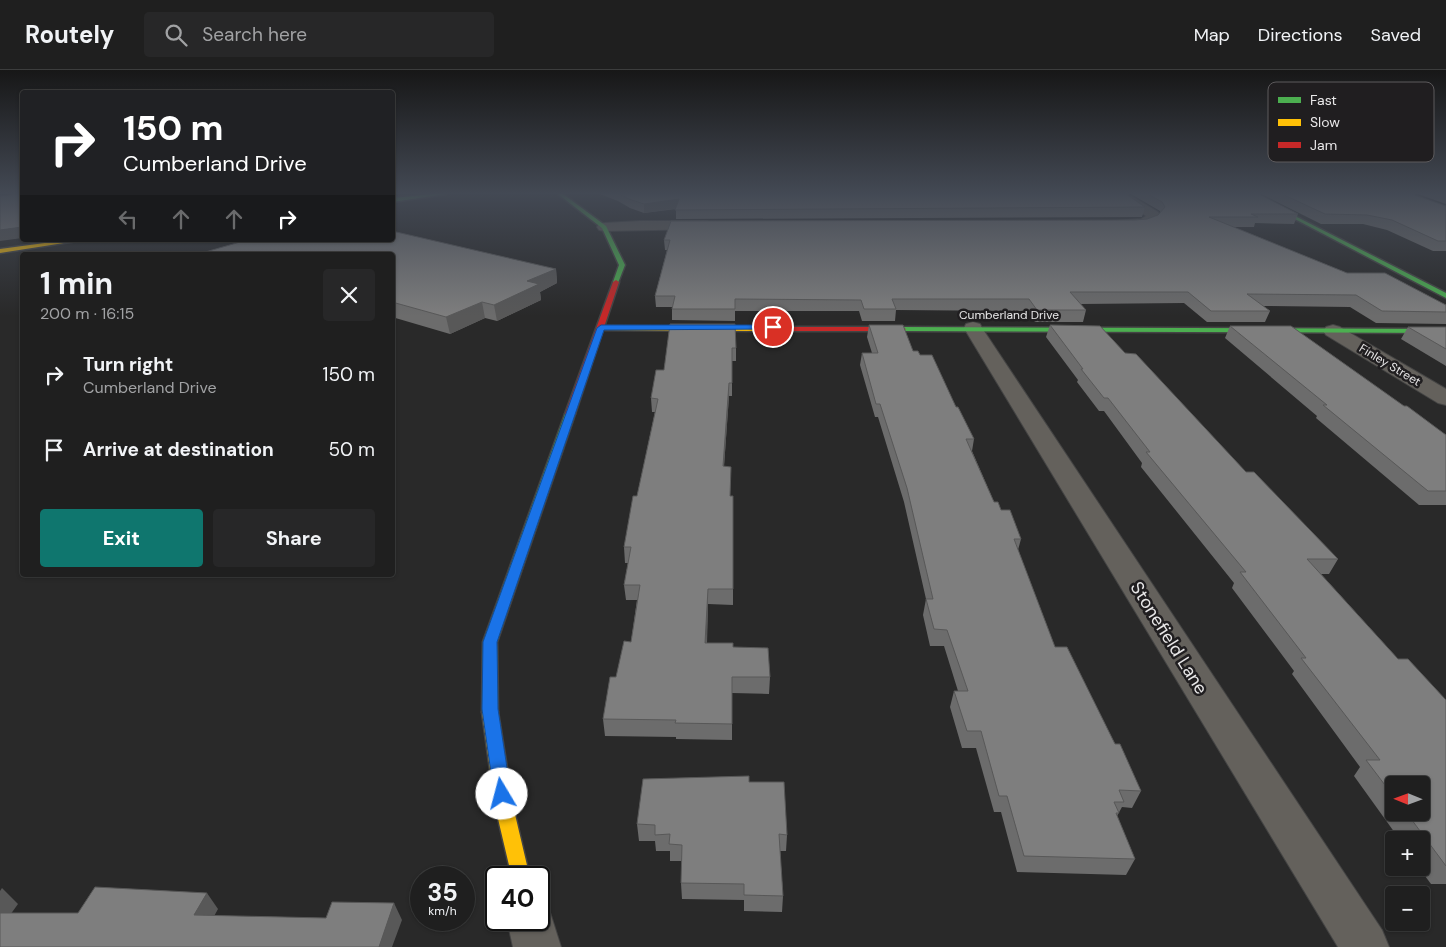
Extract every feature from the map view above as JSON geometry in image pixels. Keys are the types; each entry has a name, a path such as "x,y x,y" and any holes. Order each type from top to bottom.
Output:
{"street":[{"path":"518,866 504,806 490,709 490,642 622,265 608,235"},
{"path":"1328,235 1446,296"},
{"path":"0,250 64,242"},
{"name":"Cumberland Drive","path":"601,328 1446,331"},
{"name":"Stonefield Lane","path":"973,328 1366,947"},
{"name":"Finley Street","path":"1333,331 1446,398"},
{"path":"533,931 537,947"}],"building":[{"path":"395,235 409,235 556,269 527,281 539,284 494,305 482,302 446,317 395,303 395,252 205,252 240,242 395,242"},
{"path":"666,235 1253,235 1347,273 1385,273 1446,305 1446,312 1382,311 1356,295 1247,294 1270,311 1211,311 1188,292 1070,292 1086,310 1037,310 1029,299 892,299 896,309 864,309 861,300 735,299 735,309 672,309 675,296 655,296 670,240 664,240"},
{"path":"1425,235 1446,235 1446,241 1438,241"},
{"path":"670,324 735,324 736,348 732,348 732,383 729,383 723,466 731,467 730,496 733,496 733,589 708,589 705,643 733,643 733,647 768,648 770,677 732,677 732,724 675,723 676,720 603,719 610,677 616,677 624,641 631,642 640,585 624,585 631,547 624,547 633,496 637,496 658,399 651,398 656,370 664,370"},
{"path":"869,325 903,325 913,351 918,351 920,355 932,355 956,407 958,407 974,439 966,439 994,502 998,502 1001,510 1010,510 1021,539 1014,539 1055,647 1067,647 1115,744 1120,744 1141,791 1119,790 1124,802 1114,802 1119,813 1116,813 1135,859 1024,856 1007,796 999,796 981,731 967,731 954,691 968,691 947,630 934,629 926,599 933,599 907,488 880,404 876,404 862,353 878,353"},
{"path":"1050,325 1100,326 1125,353 1136,354 1246,472 1254,472 1338,559 1307,559 1398,659 1408,659 1446,700 1446,866 1430,844 1430,831 1420,831 1413,821 1430,821 1430,776 1385,776 1385,785 1366,760 1380,760 1301,658 1306,658 1240,572 1246,572 1146,452 1150,452 1108,398 1104,398 1081,369 1083,369"},
{"path":"1230,326 1291,326 1446,435 1446,491 1428,491"},
{"path":"1408,327 1446,327 1446,349"},
{"path":"749,776 749,782 784,782 787,835 779,834 783,896 744,895 744,884 681,883 682,845 669,844 670,834 655,835 655,825 637,824 643,779"},
{"path":"95,887 207,893 194,915 326,918 332,902 394,903 379,947 0,947 0,913 78,913"}],"traffic: fast":[{"path":"608,235 622,265 616,282"},
{"path":"1328,235 1446,296"},
{"path":"902,329 1446,331"},
{"path":"490,712 490,642 570,414"}],"traffic: slow":[{"path":"0,251 65,242"},
{"path":"601,328 782,329"},
{"path":"490,712 504,806 518,866"}],"traffic: jam":[{"path":"570,414 616,282"},
{"path":"782,329 902,329"}],"route":[{"path":"502,794 490,709 490,642 601,328 773,327"}]}
